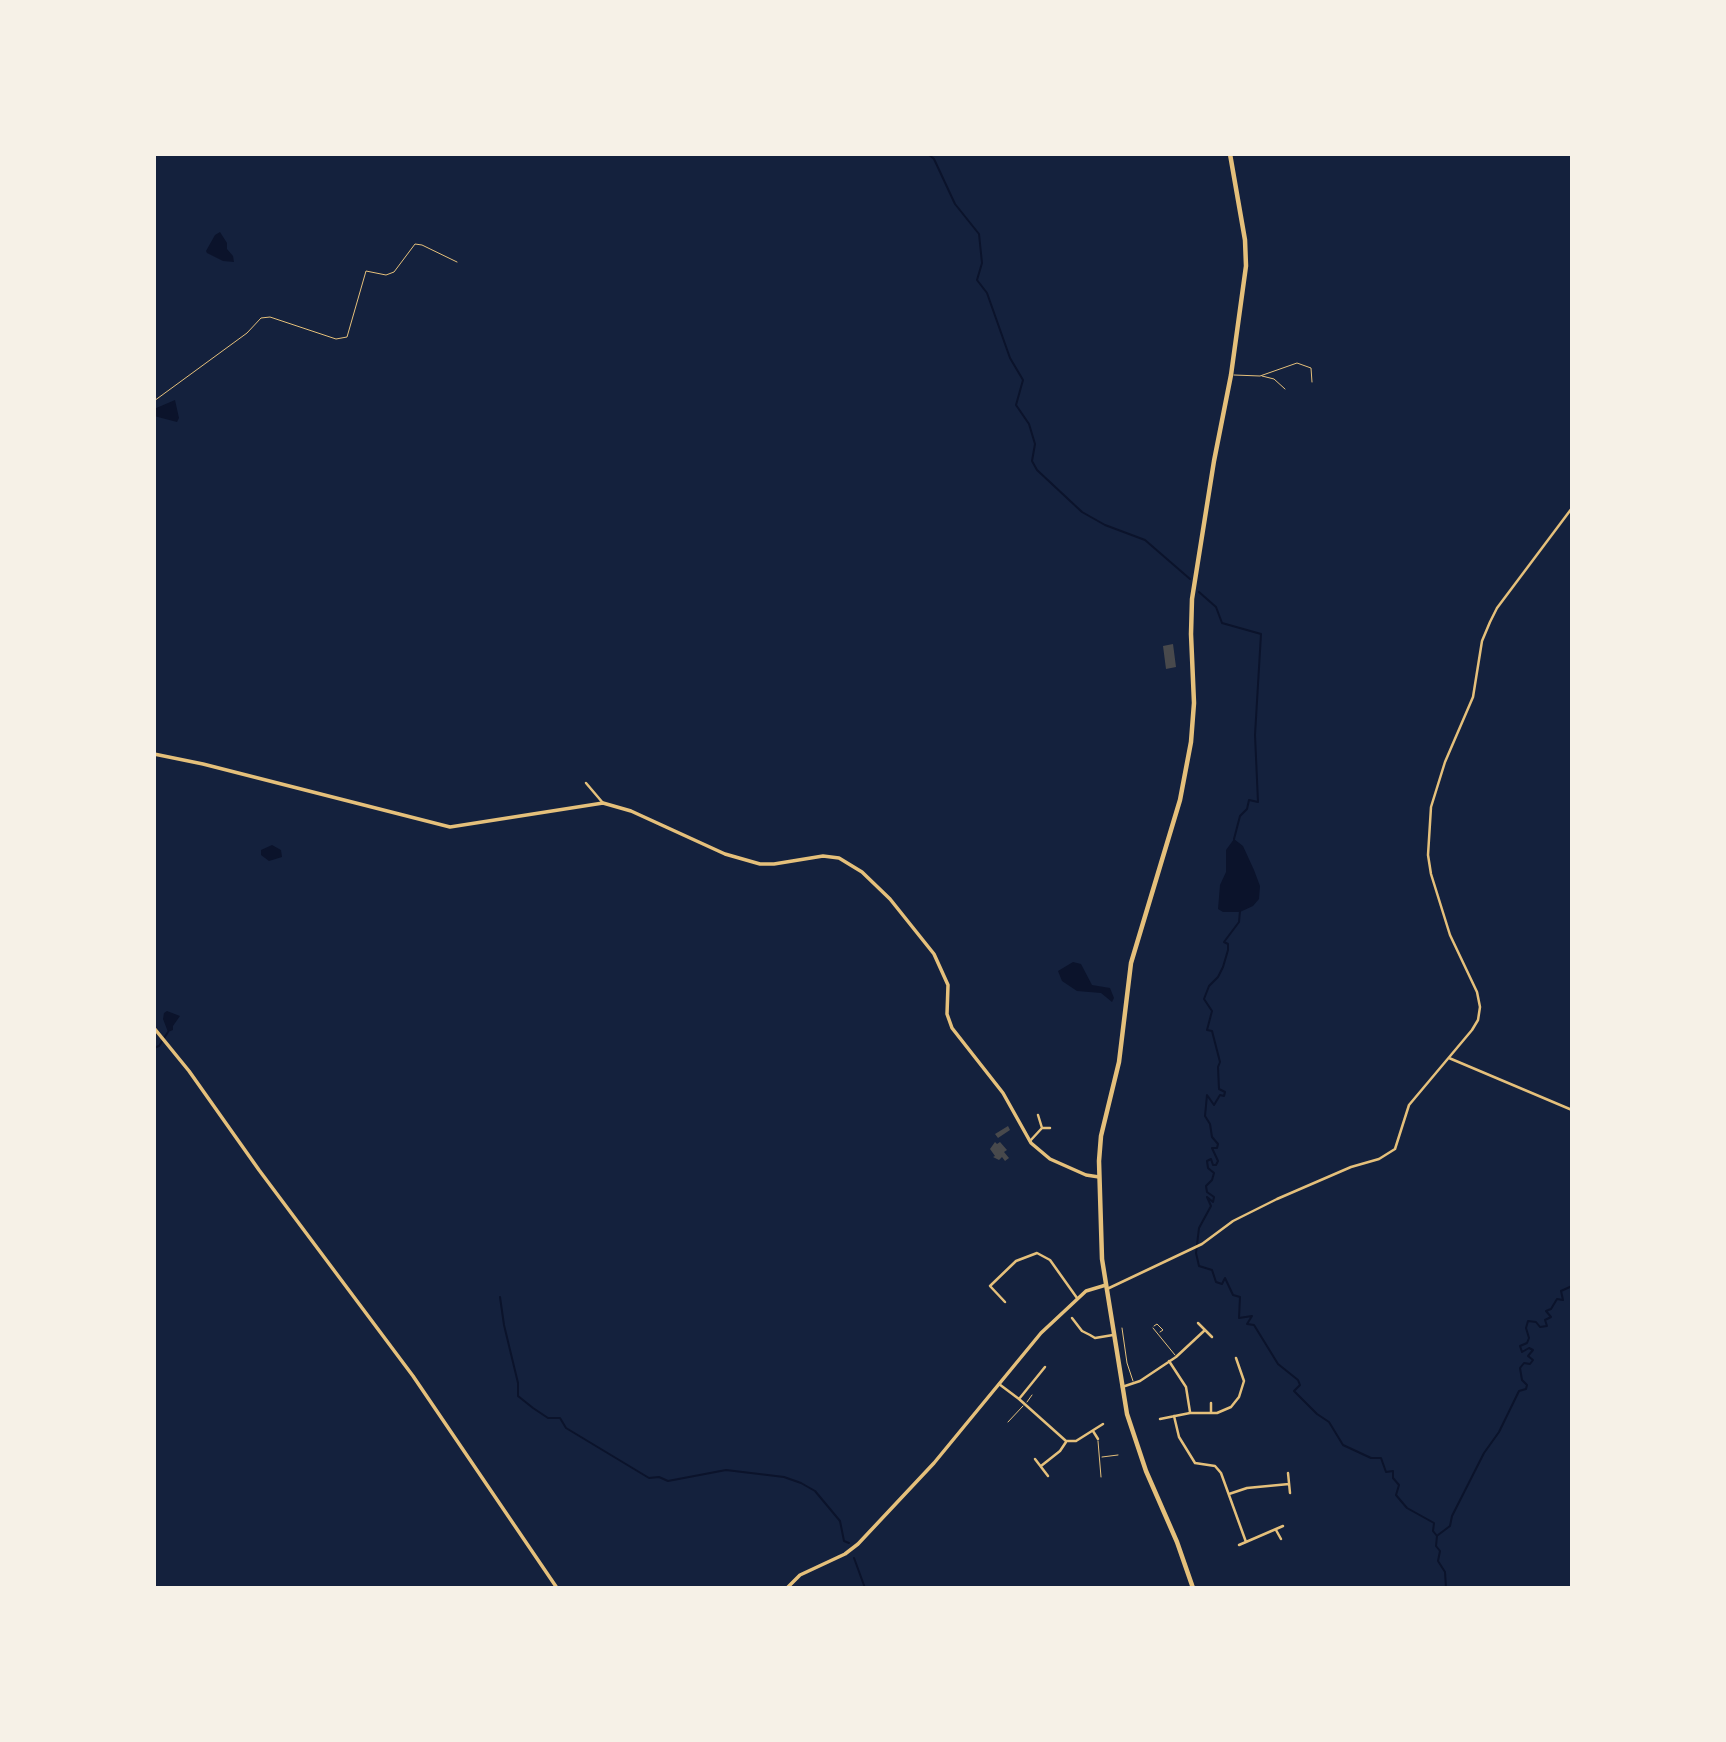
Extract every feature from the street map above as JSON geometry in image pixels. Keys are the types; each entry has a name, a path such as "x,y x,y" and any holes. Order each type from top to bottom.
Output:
{"highway":[{"path":"1193,1588 1134,1436 1122,1387 1106,1287 1099,1177 1101,1136 1119,1062 1131,963 1180,800 1187,767 1194,704 1192,599 1231,375 1246,266 1245,240 1230,154"}],"street":[{"path":"787,1588 800,1575 845,1554 858,1544 934,1462 1041,1333 1086,1291 1106,1287 1202,1244 1233,1221 1277,1199 1351,1167 1378,1159 1395,1149 1409,1105 1472,1030 1478,1020 1480,1007 1473,981 1450,935 1431,874 1428,855 1433,799 1473,697 1482,641 1490,622 1497,608 1572,508"},
{"path":"154,754 203,764 450,828 603,803 631,811 725,854 760,864 823,856 839,858 862,872 890,899 934,954 946,976 947,1014 952,1028 1003,1093 1030,1141 1050,1159 1086,1175 1099,1177"},
{"path":"586,783 603,803"},
{"path":"154,1028 189,1071 259,1170 413,1376 557,1588"},
{"path":"1449,1058 1572,1110"},
{"path":"1038,1115 1042,1128"},
{"path":"1030,1141 1042,1128 1050,1128"},
{"path":"1005,1302 990,1286 1016,1261 1037,1253 1050,1260 1077,1298"},
{"path":"1072,1318 1082,1331 1096,1338 1114,1335"},
{"path":"1198,1323 1212,1337"},
{"path":"1122,1387 1170,1362 1205,1330"},
{"path":"1160,1419 1225,1410 1236,1402 1244,1381 1236,1358"},
{"path":"1170,1362 1186,1387 1190,1413"},
{"path":"1019,1399 1045,1367"},
{"path":"1244,1381 1251,1380"},
{"path":"999,1384 1066,1441 1076,1441 1103,1424"},
{"path":"1211,1403 1211,1413"},
{"path":"1174,1416 1179,1437 1191,1458 1197,1465 1218,1469 1246,1542"},
{"path":"1093,1431 1098,1439"},
{"path":"1041,1466 1060,1451 1066,1441"},
{"path":"1035,1459 1048,1476"},
{"path":"1288,1473 1290,1493"},
{"path":"1228,1494 1247,1488 1289,1484"},
{"path":"1239,1545 1283,1526"},
{"path":"1276,1530 1281,1539"}],"lane":[{"path":"154,401 247,333 261,318 270,317 336,339 347,337 366,271 386,275 394,272 415,244 457,262"},
{"path":"1259,376 1297,363 1311,368 1312,382"},
{"path":"1231,375 1274,379 1285,389"},
{"path":"1122,1328 1127,1363 1134,1383"},
{"path":"1158,1334 1176,1357"},
{"path":"1008,1422 1032,1395"},
{"path":"1098,1439 1101,1477"},
{"path":"1099,1458 1118,1455"}],"water":[{"path":"220,232 234,262 223,261 206,251 215,235"},
{"path":"175,400 179,418 177,422 154,416 154,409"},
{"path":"1234,839 1243,846 1254,870 1260,886 1259,899 1253,906 1240,912 1223,912 1218,909 1220,885 1226,872 1226,850"},
{"path":"272,845 281,850 282,857 269,861 261,855 261,850"},
{"path":"1073,962 1081,964 1092,985 1110,988 1114,998 1112,1002 1101,993 1077,991 1062,981 1058,971"},
{"path":"167,1011 180,1016 173,1030 168,1032 163,1019"}],"building":[{"path":"1173,644 1176,667 1166,669 1163,646"},
{"path":"1008,1126 1010,1130 998,1138 995,1134"},
{"path":"995,1142 1000,1142 1007,1150 1004,1152 1009,1158 1005,1161 1002,1157 999,1160 993,1157 995,1156 990,1149"}],"waterway":[{"path":"928,154 934,159 955,204 979,234 982,263 977,280 987,293 1010,358 1023,380 1016,405 1029,424 1035,444 1032,461 1037,470 1082,512 1105,525 1145,540 1190,579"},
{"path":"1199,592 1216,607 1222,623 1261,634 1255,735 1258,802 1249,800 1247,809 1240,816 1234,839"},
{"path":"1240,911 1239,922 1224,942 1228,944 1228,950 1223,967 1209,986 1204,999 1212,1011 1207,1030 1212,1031 1220,1062 1219,1089 1225,1092 1214,1105 1207,1095 1205,1116 1210,1124 1212,1137 1218,1144 1217,1148 1212,1148 1218,1161 1216,1165 1213,1165 1211,1159 1207,1161 1208,1168 1214,1173 1206,1186 1207,1192 1214,1197 1213,1202 1207,1197 1211,1206 1199,1228 1196,1253 1199,1266 1212,1270 1216,1282 1222,1284 1225,1278 1233,1295 1240,1297 1239,1318 1252,1316 1247,1324 1254,1325 1278,1364 1298,1380 1300,1385 1294,1391 1329,1422 1343,1445 1371,1458 1381,1458 1386,1472 1393,1471 1393,1478 1399,1485 1396,1495 1407,1508 1434,1523 1436,1546 1440,1551 1438,1561 1445,1572 1446,1588"},
{"path":"154,1048 159,1046 168,1032"},
{"path":"1572,1278 1572,1283"},
{"path":"1438,1535 1450,1526 1452,1516 1484,1453 1499,1432 1519,1391 1526,1389 1520,1368 1524,1363 1530,1364 1533,1360 1528,1356 1533,1350 1529,1348 1522,1352 1520,1346 1527,1343 1529,1338 1526,1328 1528,1321 1536,1322 1540,1327 1547,1326 1545,1320 1551,1317 1546,1311 1551,1309 1557,1299 1563,1300 1561,1291 1572,1286"},
{"path":"500,1297 518,1383 518,1396 533,1408 548,1418 560,1418 566,1428 649,1478 659,1477 668,1481 726,1470 784,1477 801,1483 815,1491 840,1521 844,1541 849,1543"},
{"path":"854,1558 865,1588"}]}
